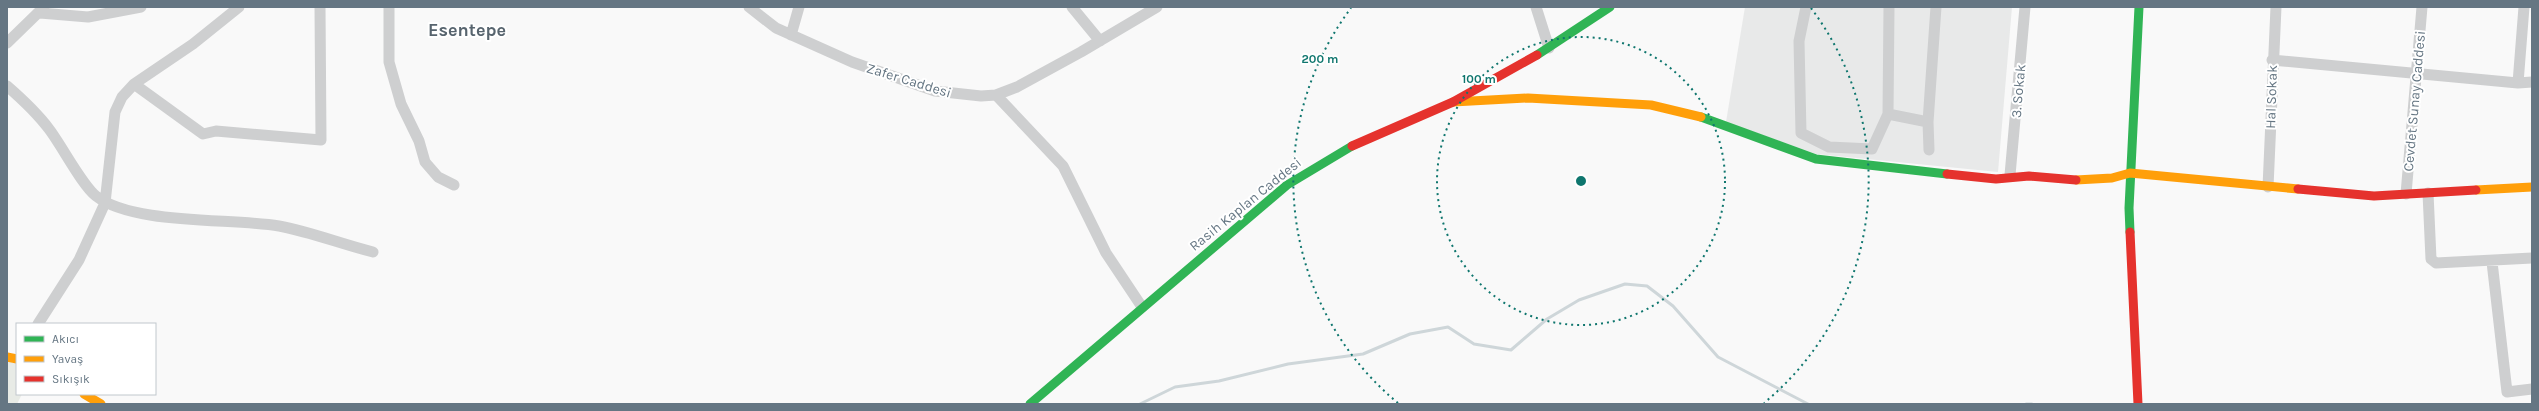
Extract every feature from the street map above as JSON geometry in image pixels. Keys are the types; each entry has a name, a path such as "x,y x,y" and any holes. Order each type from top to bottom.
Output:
{"street":[{"path":"7,43 42,10 88,17 141,7"},
{"path":"39,323 79,260 105,203 115,112 122,97 134,84 193,44 239,7"},
{"path":"134,84 203,134 216,131 321,140 320,7"},
{"path":"389,7 389,62 401,104 419,141 425,162 438,177 454,185"},
{"name":"Zafer Caddesi","path":"749,7 776,28 852,62 935,90 961,95 996,95 1017,87 1100,41 1157,7"},
{"path":"791,35 799,7"},
{"path":"1072,7 1100,41"},
{"path":"1536,7 1550,48"},
{"name":"Rasih Kaplan Caddesi","path":"1030,404 1287,185 1317,165 1352,146 1453,102 1550,48 1610,7"},
{"path":"1806,7 1799,41 1801,133 1829,147 1872,148 1888,114 1889,7"},
{"path":"1929,150 1928,122 1936,7"},
{"name":"3. Sokak","path":"2010,175 2025,7"},
{"path":"2138,404 2129,208 2139,7"},
{"name":"Hal Sokak","path":"2268,187 2272,60 2276,7"},
{"name":"Cevdet Sunay Caddesi","path":"2406,194 2422,7"},
{"path":"2518,83 2524,7"},
{"path":"2272,60 2518,83 2532,82"},
{"path":"7,86 49,129 94,195 105,203 121,210 176,218 278,226 319,235 373,252"},
{"path":"996,95 1063,166 1106,253 1142,307"},
{"path":"1453,102 1528,98 1651,106 1701,117 1816,159 1853,165 1996,179 2010,175 2088,182 2113,179 2130,173 2374,196 2532,187"},
{"path":"1888,114 1928,122"},
{"path":"2428,193 2432,259 2436,264 2492,262 2532,258"},
{"path":"2492,262 2507,392 2532,389"},
{"path":"86,395 101,404"}],"shaded area":[{"path":"1745,7 2012,7 1998,172 1816,154 1726,122"},
{"path":"7,357 16,359 16,395 22,395 17,404 7,404"}],"waterway":[{"path":"1140,404 1175,387 1219,381 1288,364 1363,354 1410,334 1448,327 1474,344 1511,350 1547,319 1579,300 1625,284 1647,286 1673,306 1718,357 1808,404"},
{"path":"2026,404 2032,404"}],"traffic: fast":[{"path":"1537,55 1610,7"},
{"path":"2130,232 2129,208 2139,7"},
{"path":"1701,117 1816,159 1947,174"},
{"path":"1030,404 1287,185 1352,146"}],"traffic: slow":[{"path":"1453,102 1528,98 1651,105 1701,117"},
{"path":"2076,180 2112,178 2130,173 2298,189"},
{"path":"2476,190 2532,187"},
{"path":"7,357 16,359"},
{"path":"86,395 101,404"}],"traffic: jam":[{"path":"1352,146 1453,102 1537,55"},
{"path":"1947,174 1996,179 2029,176 2076,180"},
{"path":"2298,189 2374,196 2476,190"},
{"path":"2130,232 2138,404"}],"district":[{"name":"Esentepe","path":"467,30"}]}
